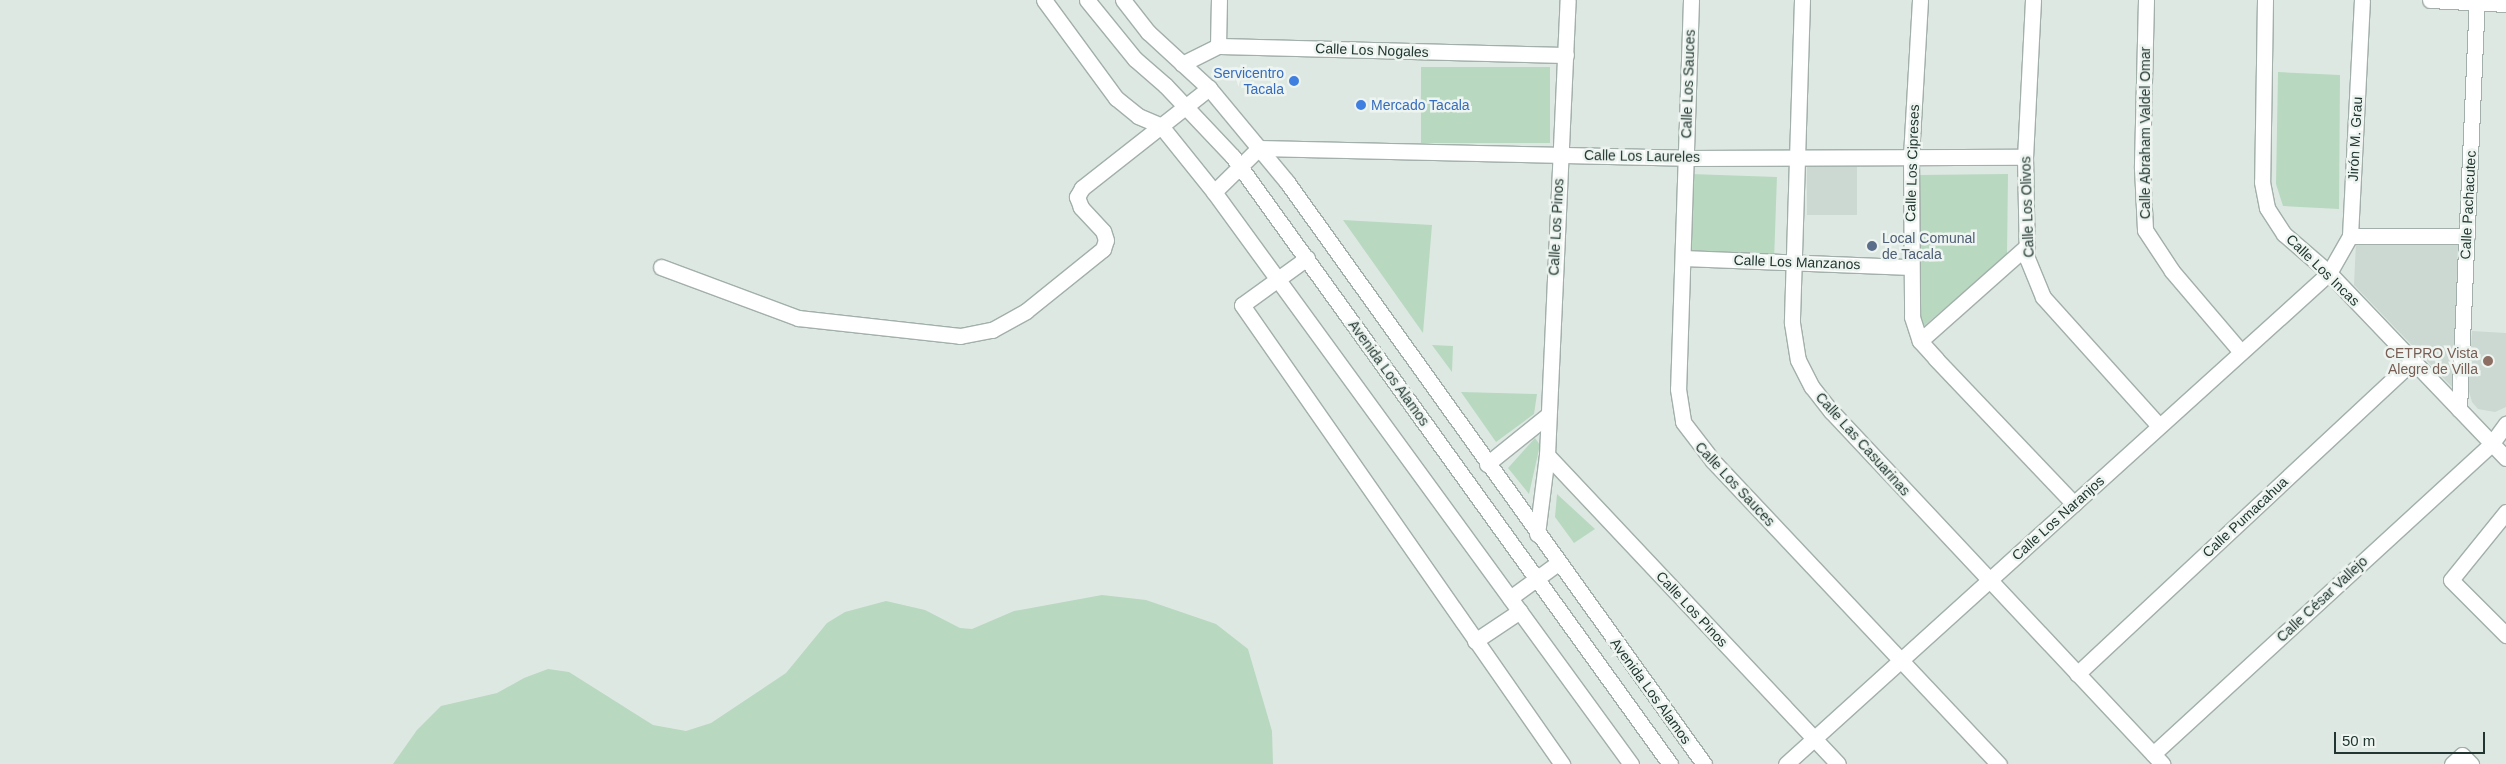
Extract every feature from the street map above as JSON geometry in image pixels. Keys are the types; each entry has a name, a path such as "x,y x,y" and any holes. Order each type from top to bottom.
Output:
{"street":[{"path":"1044,0 1116,98 1138,116 1161,126 1214,192 1279,277 1631,764"},
{"name":"Avenida Los Alamos","path":"1087,0 1135,59 1186,106 1240,166 1670,764"},
{"name":"Avenida Los Alamos","path":"1123,0 1148,32 1209,88 1259,148 1332,243 1487,464 1704,764"},
{"path":"1218,46 1219,0"},
{"name":"Calle Los Pinos","path":"1537,534 1547,455 1568,0"},
{"name":"Calle Los Sauces","path":"1690,0 1684,258 1678,389 1683,422 1713,462 1999,764"},
{"name":"Calle Las Casuarinas","path":"1802,0 1792,323 1796,351 1812,387 1989,580 2158,759"},
{"name":"Calle Los Cipreses","path":"1920,0 1911,157 1910,267 1912,317 1920,341 2074,504"},
{"name":"Calle Los Olivos","path":"2033,0 2024,157 2027,258 2043,297 2159,426"},
{"name":"Calle Abraham Valdel Omar","path":"2146,0 2142,168 2145,230 2172,270 2241,352"},
{"name":"Calle Los Incas","path":"2264,0 2262,182 2267,208 2284,234 2329,273 2506,458"},
{"name":"Jirón M. Grau","path":"2329,273 2350,236 2362,0"},
{"path":"2430,0 2506,4"},
{"name":"Calle Pachacutec","path":"2459,409 2477,2"},
{"name":"Calle Los Nogales","path":"1182,64 1218,46 1566,56"},
{"path":"661,267 798,318 960,336 992,330 1026,311 1103,249 1106,240 1103,231 1081,207 1077,197 1082,188 1209,88"},
{"path":"1214,192 1259,148"},
{"name":"Calle Los Laureles","path":"1259,148 1685,158 1797,156 2024,157"},
{"path":"2350,236 2467,236"},
{"path":"1920,341 2026,247"},
{"path":"1308,258 1242,305 1562,764"},
{"name":"Calle Los Manzanos","path":"1684,258 1910,267"},
{"name":"Calle Los Naranjos","path":"1786,764 2329,273"},
{"name":"Calle Pumacahua","path":"2077,674 2413,361"},
{"path":"1487,464 1548,415"},
{"name":"Calle César Vallejo","path":"2158,759 2492,443 2506,424"},
{"name":"Calle Los Pinos","path":"1547,455 1838,764"},
{"path":"2506,512 2451,580 2506,635"},
{"path":"1510,598 1558,563"},
{"path":"1475,641 1520,611"},
{"path":"2452,764 2462,755 2471,764"}],"shaded area":[{"path":"1807,167 1857,167 1857,215 1807,215"},
{"path":"2356,242 2458,244 2453,388 2354,285"},
{"name":"CETPRO Vista Alegre de Villa","path":"2472,331 2506,333 2506,407 2495,412 2478,409 2472,402 2468,388"}],"green space":[{"path":"1421,67 1550,67 1550,143 1421,143"},
{"path":"2278,72 2340,75 2339,209 2283,206 2276,184"},
{"path":"1691,174 1777,177 1774,255 1688,252"},
{"path":"2008,174 2007,255 1924,326 1920,315 1917,175"},
{"path":"1343,220 1432,225 1423,333"},
{"path":"1432,345 1453,346 1452,372"},
{"path":"1461,392 1537,394 1534,414 1496,442"},
{"path":"1535,438 1540,445 1529,494 1508,468"},
{"path":"1557,494 1595,529 1574,543 1555,517"},
{"path":"1102,595 1146,600 1216,624 1248,649 1272,731 1273,764 393,764 417,730 441,706 497,693 524,678 548,669 569,672 653,725 686,731 711,723 786,673 827,623 845,612 886,601 925,610 960,628 972,629 1014,611"}],"place":[{"name":"Servicentro Tacala","path":"1294,81"},
{"name":"Mercado Tacala","path":"1361,105"},
{"name":"Local Comunal de Tacala","path":"1872,246"},
{"name":"CETPRO Vista Alegre de Villa","path":"2488,361"}]}
